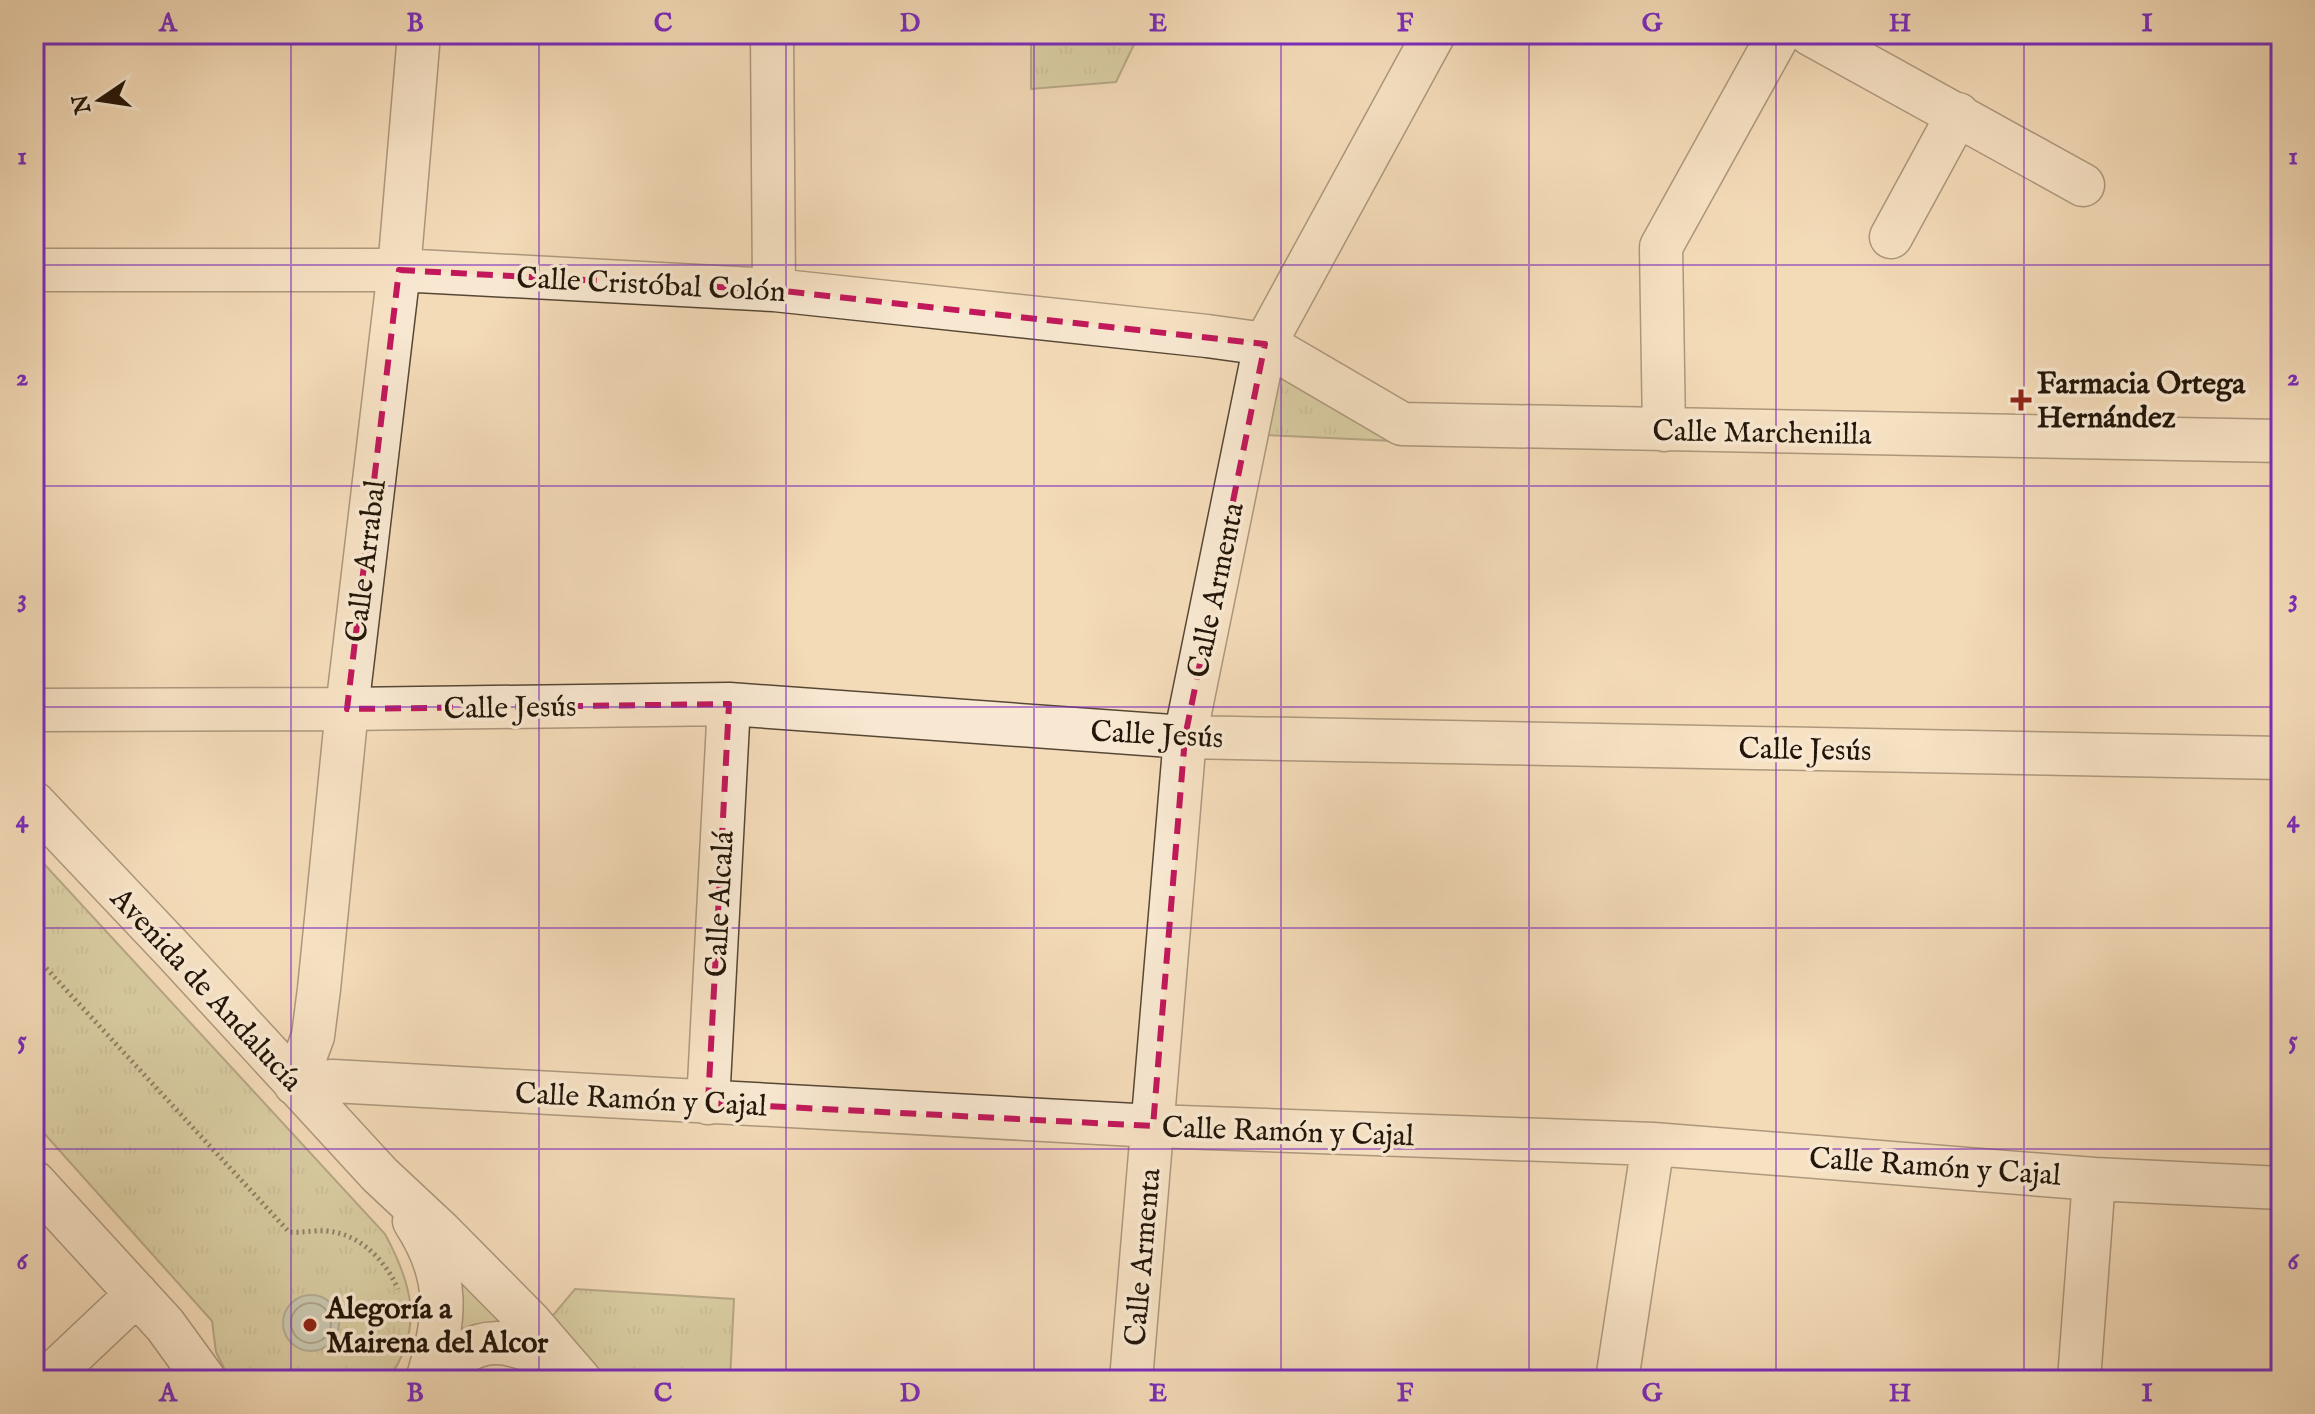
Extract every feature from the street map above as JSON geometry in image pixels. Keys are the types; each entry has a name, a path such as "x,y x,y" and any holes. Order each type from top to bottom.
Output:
{"street":[{"name":"Calle Arrabal","path":"295,1084 313,1036 319,989 347,709 399,270 419,34"},
{"path":"772,34 774,290"},
{"name":"Calle Armenta","path":"1131,1380 1185,737 1265,344 1434,34"},
{"path":"1664,430 1661,247 1779,34"},
{"path":"1810,34 2083,185"},
{"path":"1891,237 1958,114"},
{"name":"Calle Cristóbal Colón","path":"34,270 399,270 774,290 1265,344"},
{"name":"Calle Marchenilla","path":"1265,344 1402,424 2281,441"},
{"name":"Calle Jesús","path":"34,710 729,704 1185,737 2281,758"},
{"name":"Calle Alcalá","path":"708,1103 729,704"},
{"name":"Avenida de Andalucía","path":"34,803 380,1175 529,1321 576,1376"},
{"name":"Calle Ramón y Cajal","path":"295,1084 333,1081 1153,1126 1653,1144 2094,1179 2281,1188"},
{"path":"1617,1380 1653,1144"},
{"name":"Avenida de Andalucía","path":"380,1175 427,1240 438,1267 442,1294 440,1323 427,1380"},
{"path":"2079,1380 2094,1179"},
{"path":"34,1182 173,1335 205,1380"},
{"path":"46,1380 137,1294"},
{"path":"434,1380 459,1354 478,1345 499,1342 536,1352 576,1376"}],"path":[{"path":"34,955 289,1232 327,1231 357,1241 382,1261 392,1276 400,1299"}],"highlighted area":[{"path":"399,270 774,290 1265,344 1185,737 1153,1126 708,1103 729,704 347,709"}],"green space":[{"path":"1031,34 1139,34 1116,82 1031,89"},
{"path":"1278,362 1395,441 1267,435"},
{"path":"34,853 385,1234 402,1271 410,1307 407,1343 388,1380 230,1380 216,1352 212,1321 34,1122"},
{"path":"468,1273 534,1339 449,1336 451,1286"},
{"path":"575,1289 734,1299 730,1380 609,1380 550,1319"}],"water":[{"path":"311,1295 331,1303 339,1323 331,1343 311,1351 291,1343 283,1323 291,1303"}],"building":[{"path":"1832,1372 1885,1380 1830,1380"}],"place":[{"name":"Farmacia Ortega Hernández","path":"2021,400"},
{"name":"Alegoría a Mairena del Alcor","path":"310,1325"}]}
